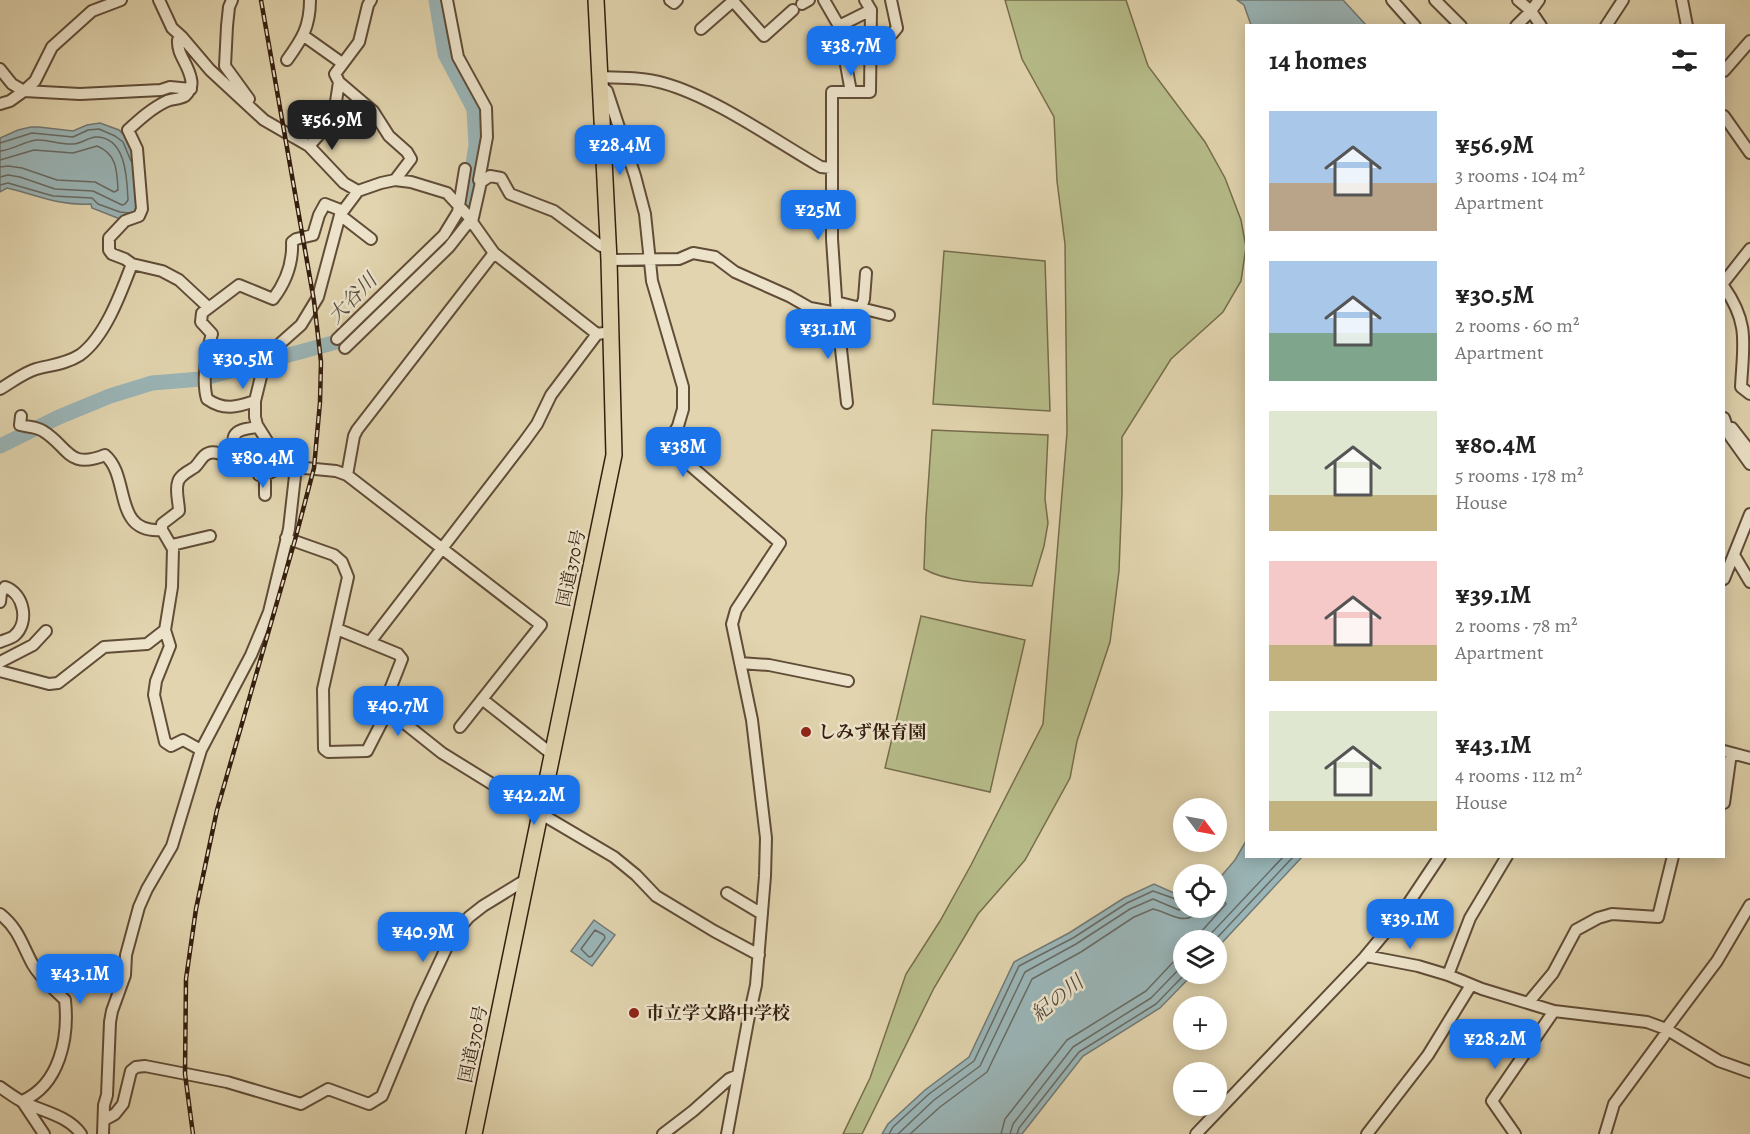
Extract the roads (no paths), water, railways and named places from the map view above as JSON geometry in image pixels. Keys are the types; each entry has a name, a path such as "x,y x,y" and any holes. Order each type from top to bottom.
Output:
{"highway":[{"name":"国道370号","path":"474,1134 614,455 604,333 608,253 596,0"}],"street":[{"path":"0,104 10,101 35,81 52,47 92,11 121,0"},
{"path":"159,0 172,28 210,70 264,120 309,146 345,183 357,191"},
{"path":"232,0 226,26 225,66 246,96 276,124 278,130"},
{"path":"287,60 304,36 310,16 310,0"},
{"path":"371,0 359,42 335,74 339,82 373,111 389,136 407,152 411,159 395,180"},
{"path":"447,0 458,57 486,108 487,137 479,180 481,182"},
{"path":"670,0 674,3 677,0"},
{"path":"824,0 839,26 851,92"},
{"path":"847,403 836,308 832,239 832,92 870,92 872,10 865,0"},
{"path":"873,33 892,34 897,28 891,0"},
{"path":"1392,0 1413,24"},
{"path":"1435,0 1459,24"},
{"path":"1518,0 1531,11 1540,24"},
{"path":"1518,24 1539,0"},
{"path":"1607,24 1623,0"},
{"path":"1682,0 1687,24"},
{"path":"701,29 710,14 735,1 764,36 801,5"},
{"path":"839,26 872,10"},
{"path":"304,36 342,63"},
{"path":"182,37 178,40 177,49 188,67 192,83 191,89 184,97 170,100 147,113 128,130 137,149 142,209 140,216 125,221 109,238 109,250 112,254 125,258 132,264 162,271 179,280 208,307"},
{"path":"1725,70 1750,41"},
{"path":"0,69 12,84 24,91 80,94 162,90 170,87 191,89"},
{"path":"727,1134 747,1021 756,985 766,838 752,720 732,617 780,543 670,448 669,442 678,426 684,397 652,281 645,214 635,176 607,92 600,81 641,78 664,83 722,109 821,167 831,168"},
{"path":"309,146 326,127 324,126 335,108 339,82"},
{"path":"162,90 170,100"},
{"path":"1725,121 1750,153"},
{"path":"465,169 465,213"},
{"path":"345,348 449,248 481,182 490,176 496,176 503,182 510,194 554,211 608,253 649,259 679,259 693,253 715,257 735,272 810,308 861,308 889,315"},
{"path":"284,466 258,427 255,417 255,401 266,356 301,325 318,297 341,213 357,191 395,180 411,182 447,193 465,213 494,253 604,333 551,395 537,424 524,442 370,642"},
{"path":"255,401 228,408 207,399 206,360 212,334 201,322 202,313 238,285 273,299 293,259 292,242 296,238 313,235 319,214 325,204 341,213 371,239"},
{"path":"337,339 444,235 454,219 465,213"},
{"path":"1725,281 1750,249"},
{"path":"347,475 357,430 494,253"},
{"path":"0,389 36,369 69,361 91,345 104,326 132,264"},
{"path":"861,308 866,273"},
{"path":"1725,288 1737,304 1747,324 1741,387 1750,394"},
{"path":"21,416 20,425 42,430 72,456 81,460 105,455 112,461 117,471 129,515 145,529 162,530"},
{"path":"1725,419 1750,451"},
{"path":"1725,421 1730,436 1750,464"},
{"path":"237,465 232,438 234,432 241,428 258,427"},
{"path":"201,750 183,740 171,746 165,742 154,694 156,681 170,646 165,630 172,587 172,545 162,530 162,524 179,511 177,491 178,482 183,475 199,464 205,455 218,453 237,465 257,463 259,475 265,475 284,466 336,471 347,475 541,625 460,727"},
{"path":"103,1134 110,1022 125,975 126,955 133,926 147,889 172,846 201,750 251,655 269,612 286,538 296,467"},
{"path":"265,475 265,495"},
{"path":"1725,577 1750,514"},
{"path":"172,545 210,536"},
{"path":"286,538 324,550 342,562 348,577 322,689 324,748 328,752 367,751 388,710"},
{"path":"1734,555 1750,582"},
{"path":"0,602 1,593 5,587 10,589 16,596 24,615 23,623 14,636 0,642"},
{"path":"337,629 398,654 402,659 384,705 442,753 614,857 656,896 759,955"},
{"path":"0,671 49,684 58,683 104,647 147,644 165,630"},
{"path":"0,662 33,645 46,631"},
{"path":"740,663 769,665 848,681"},
{"path":"482,699 553,755"},
{"path":"1725,786 1727,752 1750,758"},
{"path":"1196,1134 1366,956 1404,910 1439,858"},
{"path":"1448,975 1470,918 1506,858"},
{"path":"1528,1004 1553,973 1576,930 1598,918 1612,914 1658,917 1673,858"},
{"path":"104,1120 116,1114 123,1104 131,1071 136,1067 145,1066 227,1082 301,1104 328,1089 369,1104 382,1096 420,1004 451,938 469,917 483,906 527,879"},
{"path":"727,893 762,914"},
{"path":"1605,1134 1614,1104 1664,1036 1666,1029 1718,961 1750,905"},
{"path":"0,914 13,926 41,976 65,1000 66,1025 58,1063 48,1080 34,1096 22,1101"},
{"path":"1366,956 1448,975 1471,985 1554,1011 1647,1022 1666,1029 1719,1060 1750,1072"},
{"path":"1367,1134 1428,1055 1471,985"},
{"path":"1515,1134 1492,1101 1554,1011"},
{"path":"663,1134 729,1079 738,1075"},
{"path":"0,1087 22,1101 65,1120 81,1134"},
{"path":"22,1101 44,1134"}],"water":[{"path":"1237,0 1343,0 1365,24 1251,24 1244,5"},
{"path":"100,123 119,130 128,139 139,163 141,202 134,218 120,219 92,208 91,204 58,202 7,188 0,192 0,138 31,127 73,131"},
{"name":"紀の川","path":"1245,843 1245,858 1301,858 1227,937 1227,930 1173,930 1173,984 1183,984 1160,1008 1083,1056 1022,1134 882,1134 888,1124 925,1090 969,1057 1014,962 1069,933 1124,898 1154,884 1173,893 1173,918 1227,918 1227,869"},
{"path":"594,920 615,935 592,966 571,951"}],"waterway":[{"name":"大谷川","path":"436,0 445,54 474,109 476,145 471,177 458,226 438,245"},
{"name":"大谷川","path":"0,446 59,417 110,396 152,383 201,379 340,341 350,331"}],"railway":[{"path":"193,1134 185,1074 186,979 196,909 217,810 314,468 320,402 321,362 314,301 261,0"}],"place":[{"name":"しみず保育園","path":"806,732"},
{"name":"市立学文路中学校","path":"634,1013"}]}
